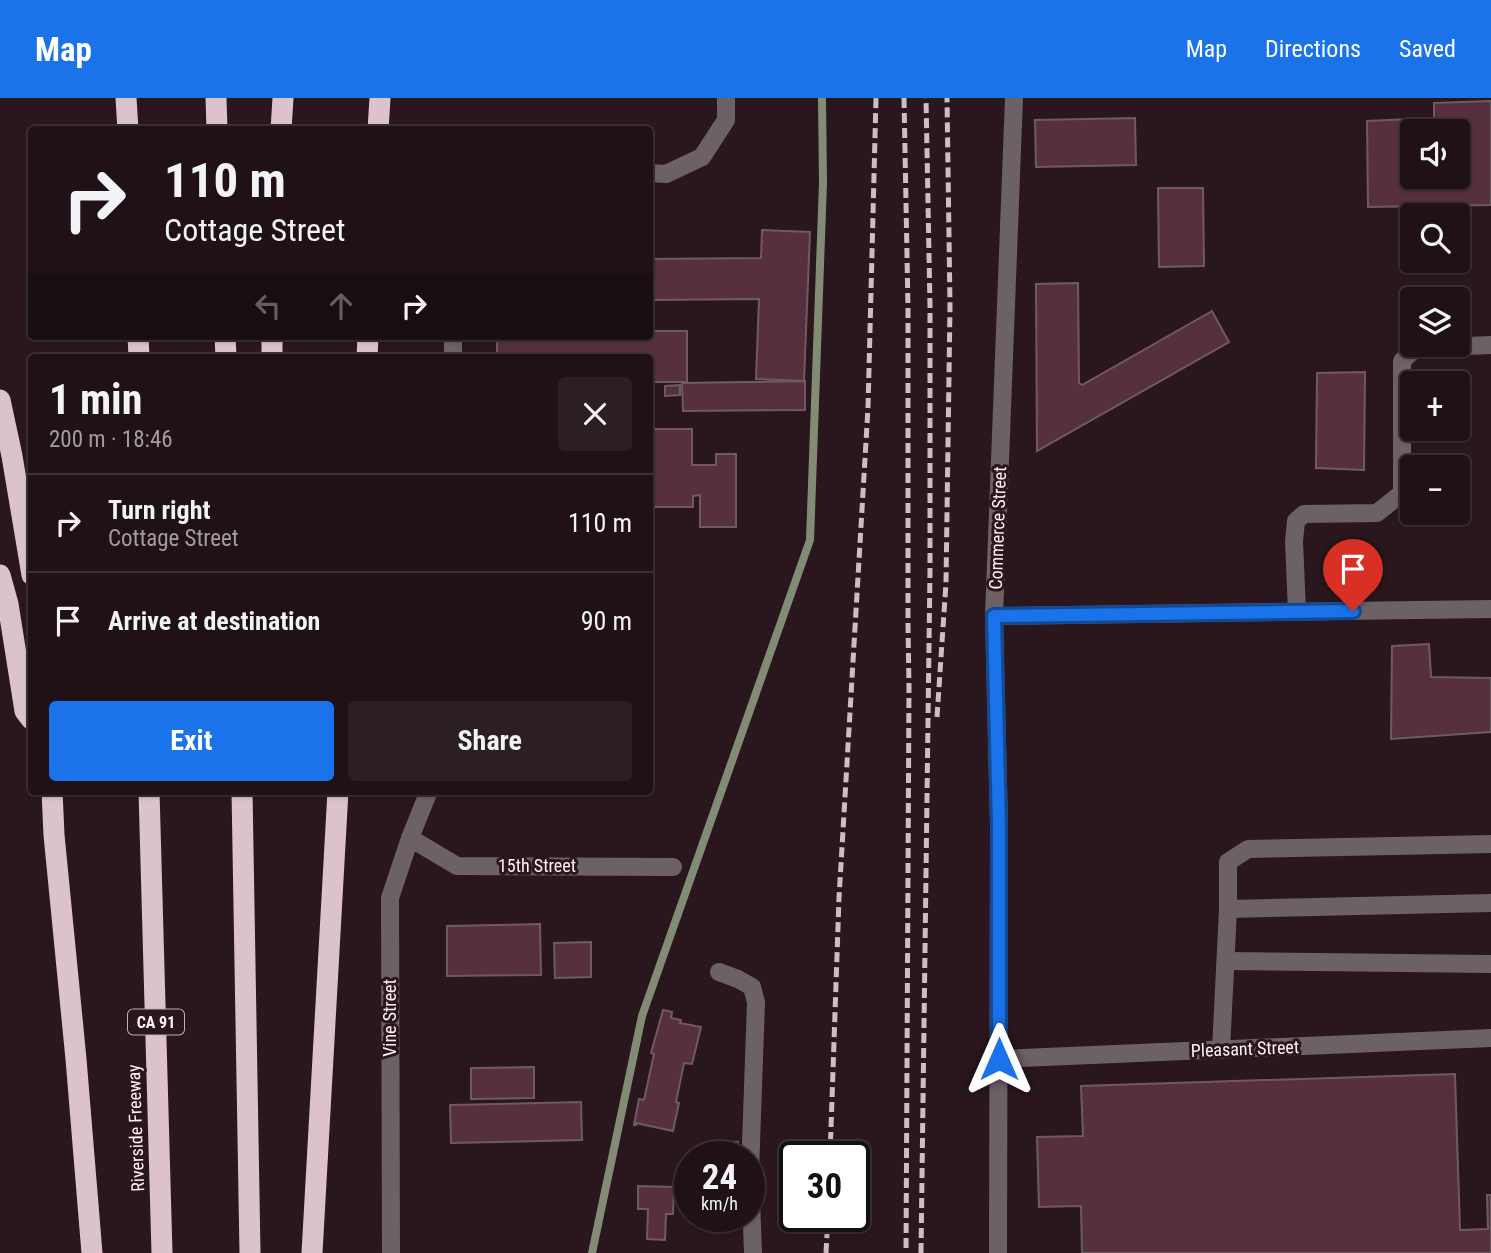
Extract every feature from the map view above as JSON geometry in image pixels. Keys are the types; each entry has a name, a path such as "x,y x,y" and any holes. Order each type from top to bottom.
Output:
{"highway":[{"path":"126,98 128,126"},
{"path":"216,98 217,126"},
{"path":"281,126 283,98"},
{"path":"378,126 380,98"},
{"path":"0,400 28,551"},
{"path":"0,575 8,604 25,711 28,715"},
{"path":"52,795 92,1253"},
{"name":"Riverside Freeway","path":"149,795 162,1253"},
{"path":"242,795 250,1253"},
{"path":"243,813 250,795"},
{"path":"312,1253 338,795"}],"street":[{"path":"653,173 666,174 702,157 726,120 726,98"},
{"name":"Commerce Street","path":"998,1253 999,825 994,616 1014,104"},
{"path":"1297,612 1294,541 1296,520 1304,514 1377,513 1402,493 1402,361 1416,348 1491,345"},
{"path":"994,616 1491,609"},
{"name":"Vine Street","path":"391,1253 390,898 427,795"},
{"name":"15th Street","path":"410,838 457,866 673,867"},
{"path":"1221,1050 1228,862 1248,849 1491,844"},
{"path":"1228,909 1491,903"},
{"path":"1226,961 1491,964"},
{"path":"719,972 752,987 756,1002 750,1172 753,1253"},
{"name":"Pleasant Street","path":"999,1059 1491,1038"}],"building":[{"path":"1491,101 1491,205 1400,203 1400,206 1368,207 1367,121 1400,120 1400,189 1470,189 1470,119 1412,119 1434,118 1434,103"},
{"path":"1135,118 1136,165 1036,167 1035,120"},
{"path":"1158,188 1203,188 1204,266 1159,267"},
{"path":"762,230 810,232 804,381 756,379 759,299 653,300 653,259 761,258"},
{"path":"1078,283 1079,383 1082,385 1212,311 1229,342 1037,451 1036,284"},
{"path":"653,331 687,331 687,382 653,382 653,354 497,354 497,340 653,340"},
{"path":"1365,372 1364,470 1316,468 1317,373"},
{"path":"805,381 805,410 683,411 682,383"},
{"path":"680,385 680,395 665,396 665,386"},
{"path":"653,429 692,429 692,465 716,465 716,454 736,454 736,527 700,527 700,495 693,496 693,507 653,507"},
{"path":"1429,644 1431,677 1491,678 1491,732 1391,739 1392,646"},
{"path":"540,924 541,975 447,976 447,926"},
{"path":"591,942 591,977 555,978 554,943"},
{"path":"663,1010 672,1012 671,1018 681,1020 680,1023 701,1027 692,1064 684,1063 673,1131 636,1123 634,1125 639,1099 644,1100 654,1054 651,1053"},
{"path":"534,1067 534,1098 471,1099 471,1068"},
{"path":"1455,1074 1460,1230 1488,1229 1487,1195 1491,1195 1491,1253 1082,1253 1081,1206 1039,1207 1037,1137 1083,1136 1081,1086"},
{"path":"581,1102 582,1140 451,1143 450,1105"},
{"path":"638,1186 674,1187 673,1214 666,1214 665,1240 647,1239 648,1209 638,1209"}],"waterway":[{"path":"592,1253 642,1016 810,540 823,183 822,98"}],"railway":[{"path":"831,1141 839,898 868,408 876,98"},
{"path":"904,98 908,308 909,687 906,1253"},
{"path":"921,1253 930,570 930,307 926,98"},
{"path":"937,717 946,583 950,306 947,98"},
{"path":"826,1253 827,1232"}],"route":[{"path":"999,1059 999,825 994,616 1353,611"}]}
